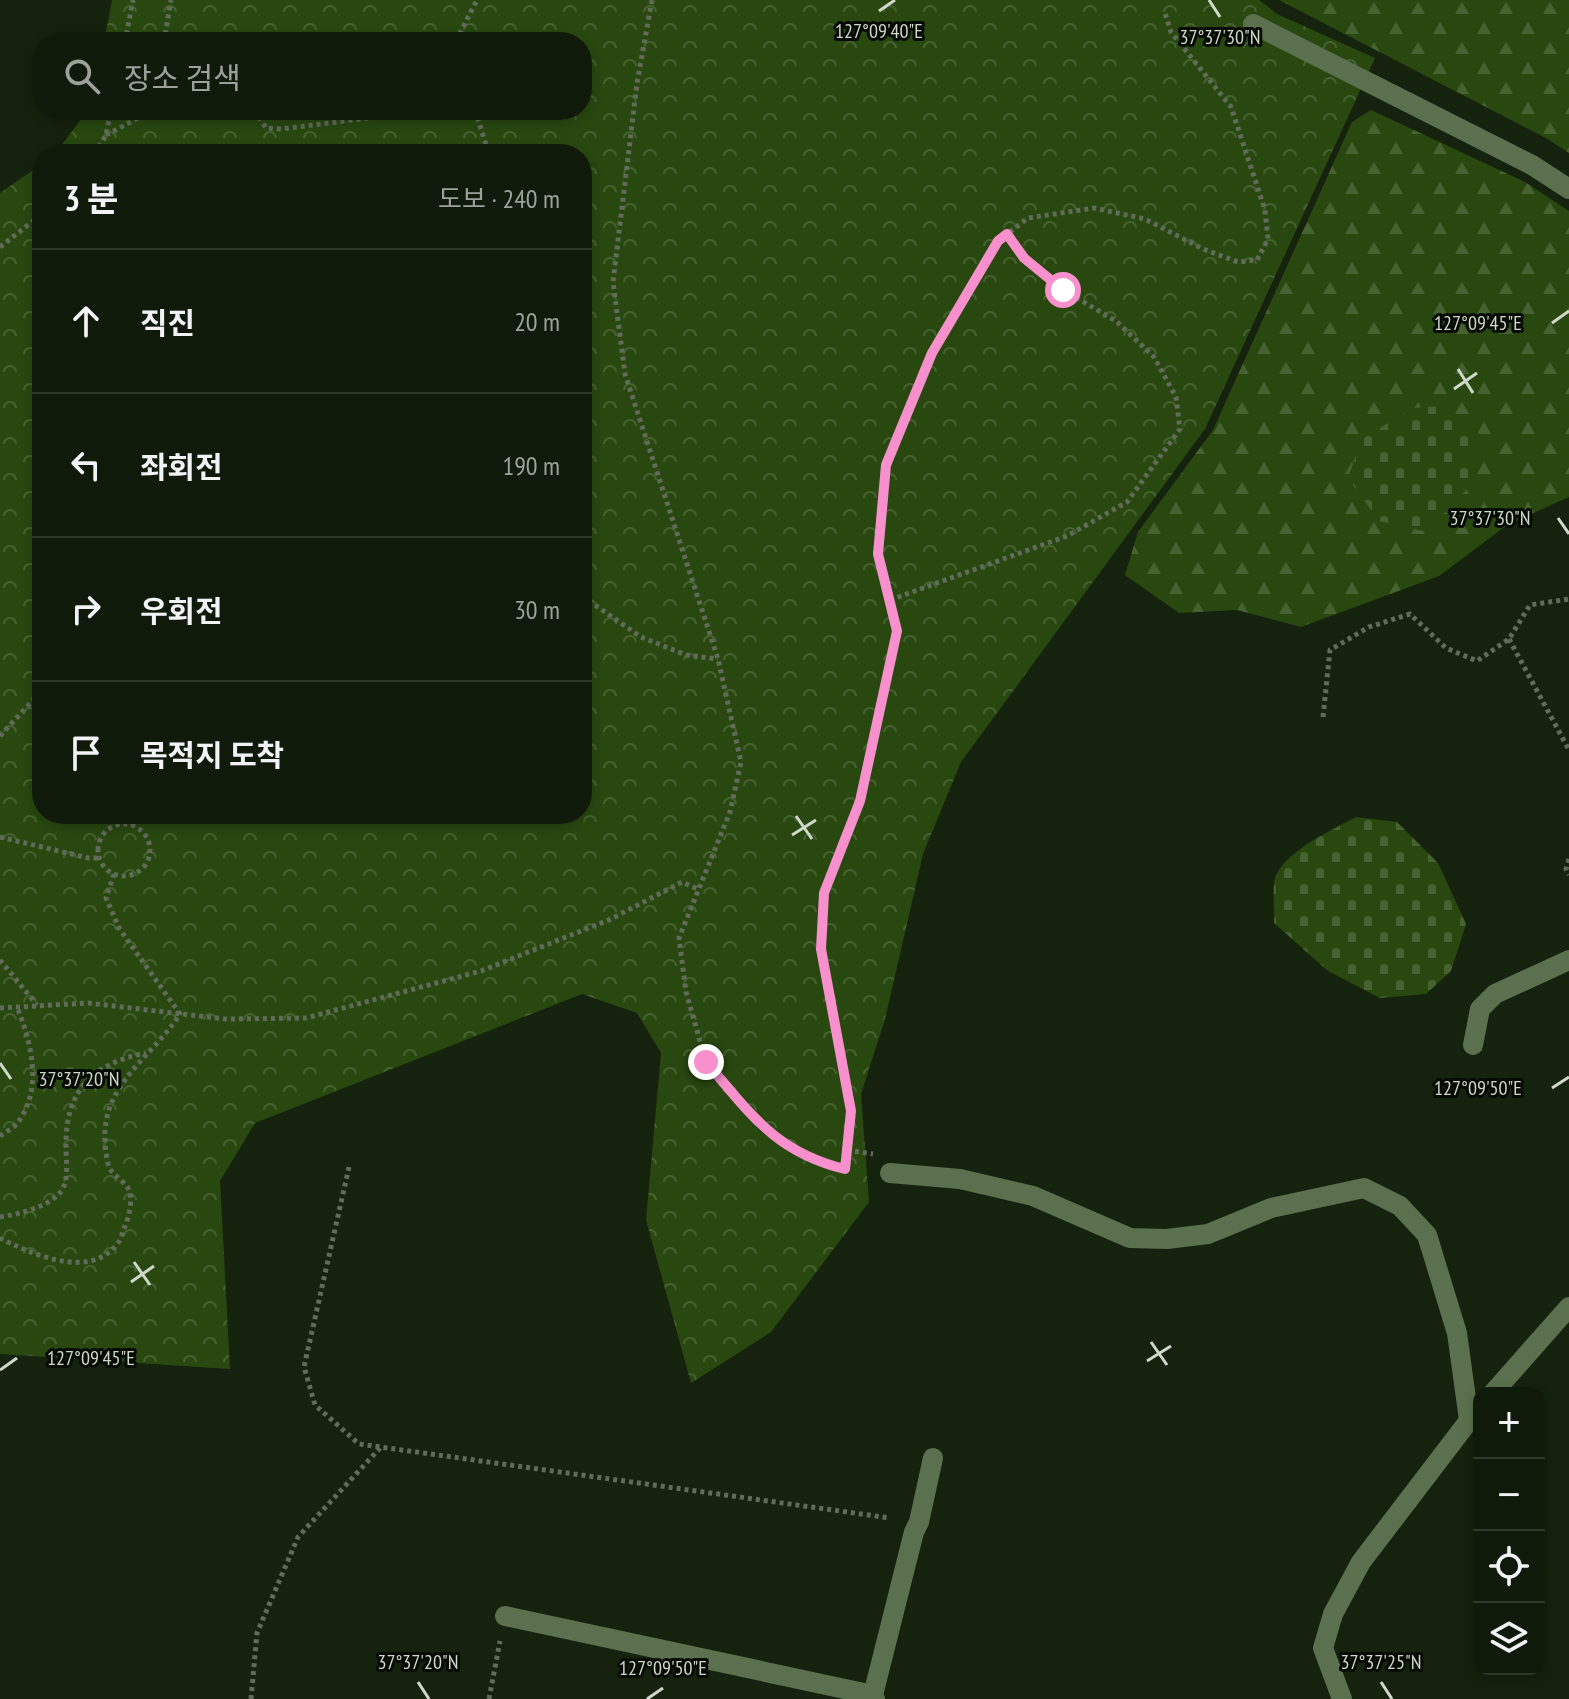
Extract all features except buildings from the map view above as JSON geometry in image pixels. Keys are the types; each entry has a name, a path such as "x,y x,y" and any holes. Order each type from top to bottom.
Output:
{"lane":[{"path":"1253,24 1532,165 1569,189"},
{"path":"1473,1045 1480,1009 1495,994 1569,960"},
{"path":"890,1173 960,1179 1033,1196 1130,1238 1167,1239 1208,1234 1271,1208 1364,1188 1400,1206 1427,1235 1457,1333 1473,1409"},
{"path":"1498,1387 1569,1307"},
{"path":"1342,1699 1323,1648 1333,1614 1361,1562 1473,1415"},
{"path":"505,1616 874,1697 933,1458"}],"path":[{"path":"127,32 133,0"},
{"path":"166,32 171,0"},
{"path":"461,32 477,0"},
{"path":"652,0 637,83 613,282 625,374 718,659 741,762 730,812 679,938 686,992 706,1062 765,1131 816,1162 845,1169 851,1111 821,949 824,893 860,801 897,631 878,554 886,465 932,353 998,241 1028,218 1094,208 1145,219 1203,249 1238,262 1257,260 1268,239 1265,210 1231,107 1171,32 1164,10"},
{"path":"101,144 109,120"},
{"path":"106,135 134,120"},
{"path":"261,120 266,128 281,129 352,120"},
{"path":"478,120 486,144"},
{"path":"0,247 32,222"},
{"path":"890,600 1067,536 1127,502 1180,429 1176,397 1154,357 1116,321 1063,290 1024,258 1007,234"},
{"path":"1323,717 1330,650 1369,627 1410,614 1446,648 1477,661 1509,639 1530,605 1569,599"},
{"path":"592,603 641,637 686,655 718,659"},
{"path":"1509,639 1569,750"},
{"path":"0,736 32,701"},
{"path":"133,826 147,837 149,855 140,871 132,875 107,871 99,858 99,841 109,828 133,826"},
{"path":"0,837 99,858"},
{"path":"1569,859 1566,869 1569,875"},
{"path":"114,874 106,898 119,928 180,1014"},
{"path":"0,1008 88,1003 225,1019 306,1018 481,971 611,919 682,882 698,889"},
{"path":"0,960 38,1006"},
{"path":"0,1136 19,1122 34,1084 30,1038 17,1007"},
{"path":"0,1238 32,1254 66,1263 99,1258 118,1243 129,1216 129,1191 110,1167 104,1130 112,1100 131,1071 168,1033 180,1014"},
{"path":"0,1217 44,1204 62,1189 67,1170 66,1125 78,1090 100,1069 123,1057 148,1053"},
{"path":"349,1167 304,1367 315,1405 359,1444 919,1522"},
{"path":"251,1699 257,1633 298,1537 380,1447"},
{"path":"489,1699 505,1616"}],"green space":[{"path":"112,0 1259,0 1277,14 1375,58 1205,429 961,762 923,854 885,1019 861,1094 869,1202 771,1332 691,1383 646,1220 661,1053 637,1013 582,994 255,1123 220,1181 230,1369 0,1354 0,193 32,171 32,824 592,824 592,144 62,144 80,120 592,120 592,32 106,32"},
{"path":"1279,0 1569,0 1569,153 1546,138"},
{"path":"1371,110 1525,182 1569,211 1569,497 1507,525 1439,576 1301,627 1237,610 1179,613 1125,575 1138,532 1213,430 1352,122"},
{"path":"1442,406 1479,433 1466,490 1427,532 1379,521 1348,478 1361,440 1412,408"},
{"path":"1356,817 1397,822 1438,863 1466,924 1451,971 1426,994 1380,998 1328,971 1274,923 1274,883 1280,868 1298,850"}],"route":[{"path":"706,1062 765,1131 816,1162 845,1169 851,1111 821,949 824,893 860,801 897,631 878,554 886,465 932,353 998,241 1007,234 1024,258 1063,290"}]}
